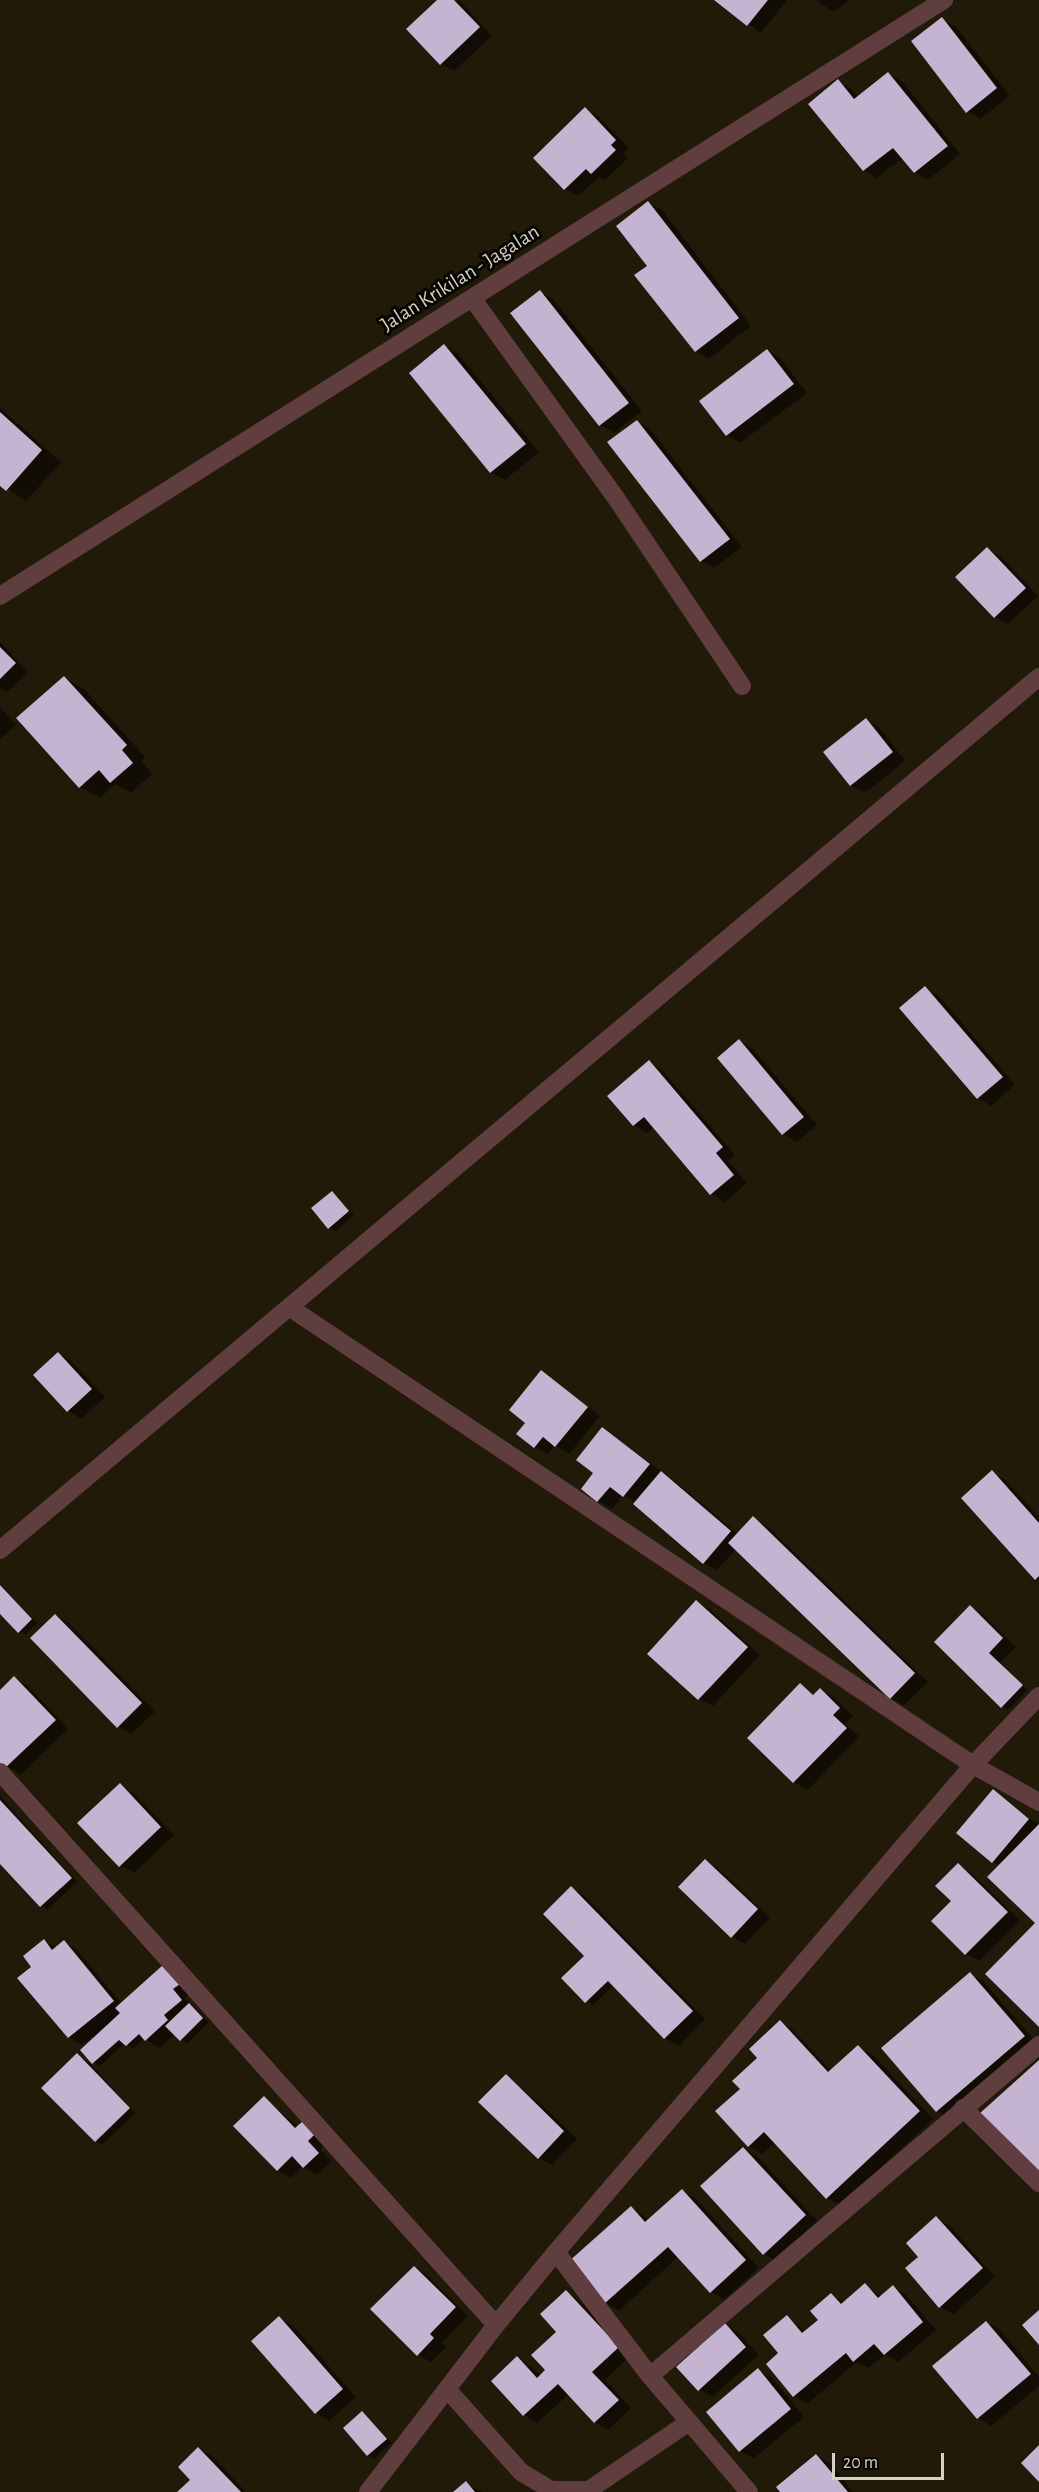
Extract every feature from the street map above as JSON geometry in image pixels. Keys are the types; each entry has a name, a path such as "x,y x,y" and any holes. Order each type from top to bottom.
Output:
{"street":[{"name":"Jalan Krikilan - Jagalan","path":"0,596 944,0"},
{"path":"472,298 616,498 742,686"},
{"path":"0,1550 1039,677"},
{"path":"289,1307 974,1765 1039,1802"},
{"path":"374,2490 447,2389 556,2252 974,1765 1039,1696"},
{"path":"0,1772 496,2325"},
{"path":"650,2376 1039,2045"},
{"path":"963,2108 1039,2183"},
{"path":"556,2252 650,2376 749,2492"},
{"path":"447,2389 521,2472 551,2490 589,2490 689,2422"}],"building":[{"path":"437,0 454,0 480,27 440,65 406,29"},
{"path":"714,0 768,0 747,26"},
{"path":"942,17 997,88 966,113 911,41"},
{"path":"888,72 948,146 914,173 893,148 863,171 808,104 838,79 854,99"},
{"path":"585,107 616,140 611,145 616,150 591,174 586,169 564,190 533,158"},
{"path":"648,201 739,318 695,352 634,275 647,266 616,226"},
{"path":"540,290 629,403 599,426 510,313"},
{"path":"444,344 526,444 490,473 409,373"},
{"path":"767,349 794,384 726,436 699,401"},
{"path":"0,412 42,450 6,491 0,486"},
{"path":"637,420 730,539 700,562 607,442"},
{"path":"987,547 1026,588 994,618 955,577"},
{"path":"0,647 16,663 0,679"},
{"path":"64,676 127,745 122,750 133,763 110,783 99,770 79,788 16,718"},
{"path":"866,718 893,752 850,786 823,752"},
{"path":"925,986 1003,1077 977,1099 899,1008"},
{"path":"739,1039 804,1117 782,1135 717,1058"},
{"path":"649,1060 723,1147 716,1153 734,1175 710,1195 644,1117 633,1126 607,1096"},
{"path":"332,1191 349,1211 328,1229 311,1208"},
{"path":"58,1352 92,1389 67,1412 33,1375"},
{"path":"541,1370 588,1407 555,1447 543,1437 534,1448 516,1434 525,1423 509,1410"},
{"path":"602,1427 650,1464 623,1497 610,1487 597,1502 581,1489 593,1473 576,1460"},
{"path":"992,1470 1039,1523 1039,1576 1035,1580 961,1498"},
{"path":"661,1471 731,1531 703,1564 633,1504"},
{"path":"753,1516 915,1673 890,1699 728,1543"},
{"path":"0,1585 32,1619 18,1633 0,1614"},
{"path":"696,1600 748,1647 698,1700 647,1654"},
{"path":"970,1605 1003,1638 989,1653 1023,1685 1001,1708 934,1642"},
{"path":"55,1614 142,1703 117,1728 30,1638"},
{"path":"14,1676 56,1720 5,1768 0,1763 0,1690"},
{"path":"800,1683 813,1695 820,1688 840,1708 833,1715 847,1728 793,1783 747,1738"},
{"path":"120,1783 161,1827 119,1867 77,1823"},
{"path":"993,1789 1029,1819 992,1863 956,1833"},
{"path":"0,1800 72,1878 40,1907 0,1864"},
{"path":"1039,1824 1039,2027 985,1974 1035,1923 987,1877"},
{"path":"705,1859 758,1909 731,1938 678,1887"},
{"path":"958,1863 1008,1912 965,1955 931,1921 951,1901 935,1886"},
{"path":"571,1886 693,2011 664,2039 608,1981 585,2003 561,1978 584,1956 543,1914"},
{"path":"44,1939 52,1950 64,1940 114,2001 68,2038 17,1978 31,1967 23,1956"},
{"path":"163,1965 180,1984 173,1989 182,2000 164,2015 168,2020 145,2041 139,2034 126,2046 119,2040 92,2064 80,2050 120,2013 115,2008"},
{"path":"970,1972 1025,2036 936,2112 881,2048"},
{"path":"189,2003 203,2018 180,2041 165,2026"},
{"path":"780,2020 828,2072 858,2045 920,2111 826,2199 764,2132 748,2147 715,2111 740,2089 732,2081 757,2058 749,2049"},
{"path":"77,2053 130,2108 95,2142 41,2088"},
{"path":"1039,2060 1039,2176 979,2114"},
{"path":"506,2074 564,2131 538,2159 478,2102"},
{"path":"264,2096 295,2128 303,2121 315,2134 308,2141 319,2153 303,2168 292,2156 277,2171 233,2126"},
{"path":"743,2147 806,2215 763,2255 700,2186"},
{"path":"682,2189 746,2260 710,2293 668,2247 604,2304 567,2263 631,2206 645,2222"},
{"path":"936,2216 983,2268 939,2308 905,2268 918,2257 906,2243"},
{"path":"414,2266 456,2307 430,2334 434,2338 417,2356 370,2309"},
{"path":"865,2283 878,2298 893,2285 923,2322 884,2355 874,2344 853,2362 846,2353 793,2397 766,2364 778,2353 763,2335 787,2315 802,2333 818,2320 810,2311 831,2293 841,2304"},
{"path":"566,2290 619,2347 592,2372 619,2400 594,2423 558,2384 523,2416 491,2381 517,2356 537,2378 545,2370 531,2355 556,2332 540,2314"},
{"path":"1039,2310 1039,2345 1022,2325"},
{"path":"279,2316 343,2389 315,2414 251,2341"},
{"path":"986,2321 1031,2374 977,2419 932,2366"},
{"path":"725,2323 746,2347 698,2391 676,2367"},
{"path":"758,2368 791,2409 739,2452 706,2412"},
{"path":"362,2411 387,2439 367,2456 343,2428"},
{"path":"1039,2445 1039,2482 1021,2463"},
{"path":"198,2447 241,2492 177,2492 190,2480 178,2467"},
{"path":"816,2454 848,2492 780,2492 776,2487"},
{"path":"466,2481 475,2492 453,2492"}]}
